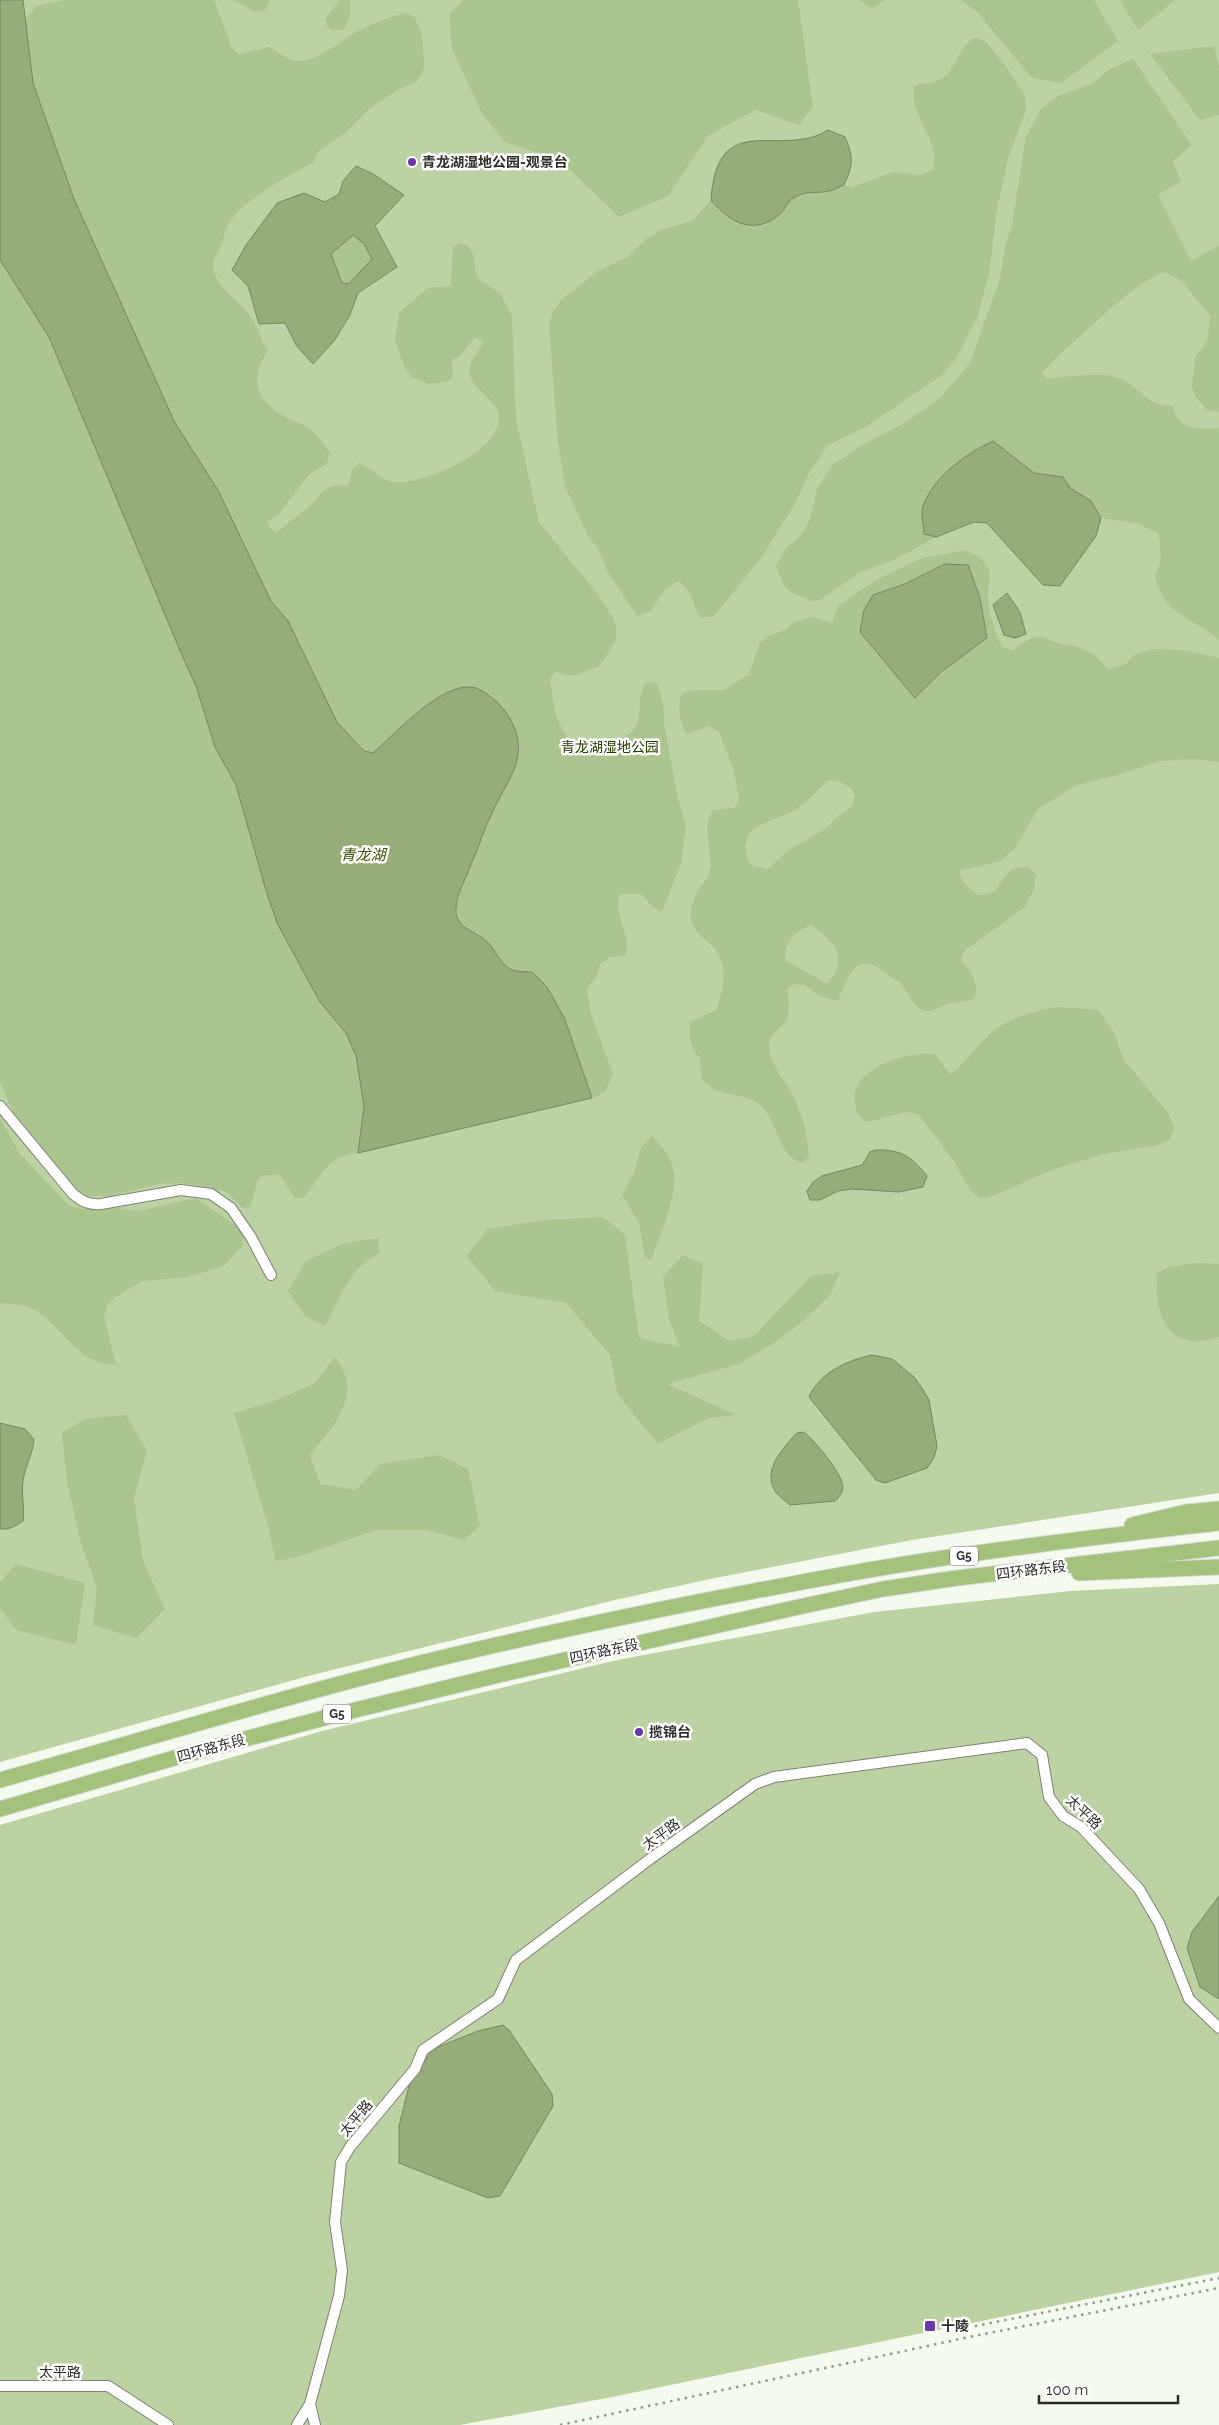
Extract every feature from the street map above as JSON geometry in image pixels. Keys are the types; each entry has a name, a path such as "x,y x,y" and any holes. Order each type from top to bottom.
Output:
{"highway":[{"path":"1041,1545 1186,1512 1219,1509"},
{"name":"四环路东段","path":"0,1780 386,1672 513,1641 711,1599 858,1572 1041,1545 1219,1523"},
{"name":"四环路东段","path":"0,1809 181,1756 343,1713 717,1625 883,1589 957,1578 1219,1548"},
{"path":"957,1578 1219,1567"}],"street":[{"path":"0,1106 25,1138 83,1202 101,1204 181,1190 211,1194 231,1208 251,1237 271,1275"},
{"name":"太平路","path":"297,2425 310,2404 339,2296 342,2270 335,2222 341,2162 350,2147 415,2069 423,2050 498,1999 516,1960 658,1853 755,1784 774,1776 1027,1743 1042,1755 1049,1797 1064,1816 1081,1827 1139,1889 1159,1922 1189,1999 1219,2028"},
{"name":"太平路","path":"0,2386 108,2386 168,2425"},
{"path":"310,2404 315,2425"}],"green space":[{"name":"青龙湖湿地公园","path":"0,0 1219,0 1219,1493 912,1540 710,1579 615,1600 312,1675 0,1762"},
{"path":"65,0 214,0 232,48 239,54 269,47 293,60 304,61 321,55 360,30 377,22 407,13 415,18 422,35 424,64 422,74 416,82 399,89 370,108 346,132 318,152 314,162 266,190 242,208 227,227 214,260 213,268 219,283 249,314 268,350 258,372 257,381 263,398 278,412 311,430 320,438 330,453 327,463 309,475 278,515 268,521 270,528 277,532 313,503 324,490 332,486 348,485 353,468 359,463 389,481 406,482 440,472 458,464 488,442 496,429 499,416 493,404 471,379 469,372 471,362 483,342 475,337 460,356 452,360 453,375 450,381 429,384 413,378 404,367 395,339 399,313 428,288 451,286 453,247 460,243 468,246 473,254 476,273 480,280 500,293 512,316 516,420 539,522 599,596 614,620 616,629 616,641 599,666 573,676 555,672 550,679 557,717 569,737 578,743 589,746 621,739 634,729 637,723 643,687 647,682 657,683 663,703 664,723 677,795 686,826 681,863 662,912 653,907 641,894 620,894 618,910 626,939 626,955 608,958 600,964 598,974 587,989 590,1011 613,1074 605,1092 592,1098 564,1017 547,987 532,972 523,972 507,967 485,940 460,924 456,916 456,908 464,879 491,813 516,764 518,754 510,718 493,698 450,691 403,724 373,753 364,751 337,723 288,621 271,601 218,490 175,423 74,199 33,83 25,21 36,6"},
{"path":"234,0 270,1 265,10 255,12"},
{"path":"340,0 350,0 350,16 344,29 332,31 326,23 326,19"},
{"path":"463,0 798,0 813,107 799,125 756,110 709,135 668,196 619,217 561,161 505,142 483,115 452,49 449,14"},
{"path":"859,0 885,0 872,9"},
{"path":"961,0 1094,0 1118,41 1061,83 1032,78 978,13"},
{"path":"1120,0 1175,0 1138,30"},
{"path":"975,37 987,43 1010,72 1025,96 1026,109 1008,159 997,209 989,274 977,318 957,357 942,375 867,426 828,445 809,473 797,500 762,557 714,616 700,618 690,593 678,581 665,590 650,612 637,616 609,574 597,547 588,536 565,486 558,442 549,325 553,311 561,300 598,271 626,258 646,239 663,229 692,221 711,200 719,210 780,213 791,199 807,192 828,191 844,185 853,187 893,172 921,175 933,169 933,147 916,109 914,86 941,79 947,75 964,47"},
{"path":"1214,46 1219,66 1219,115 1200,120 1150,54"},
{"path":"1133,59 1192,145 1173,161 1181,181 1158,195 1191,261 1219,245 1219,412 1207,410 1195,396 1192,387 1195,358 1208,339 1210,316 1182,281 1163,272 1122,298 1042,373 1047,379 1091,375 1116,377 1131,385 1155,403 1173,406 1180,422 1190,427 1202,429 1219,428 1219,640 1180,614 1165,599 1159,589 1155,575 1160,560 1158,533 1139,524 1101,518 1091,501 1070,488 1063,477 1034,473 993,441 924,533 936,537 896,559 859,573 820,600 811,601 792,593 784,586 776,566 785,549 801,535 806,527 811,516 817,489 832,465 864,444 908,421 941,397 970,363 1000,279 1005,247 1012,225 1026,137 1041,109 1058,96 1093,83 1110,69"},
{"path":"353,234 364,244 372,259 349,284 341,283 331,254"},
{"path":"0,260 49,337 196,686 215,747 236,785 267,894 286,938 320,1002 346,1033 356,1056 364,1106 358,1153 346,1155 331,1163 303,1198 295,1198 279,1174 261,1176 257,1182 250,1207 243,1208 225,1191 184,1183 160,1184 110,1196 87,1196 66,1181 35,1145 14,1115 0,1081"},
{"path":"966,550 983,561 989,570 988,596 990,613 995,631 1003,648 1012,650 1029,639 1042,637 1086,650 1097,657 1108,669 1126,664 1134,655 1151,649 1182,650 1219,658 1219,762 1194,759 1160,761 1121,774 1077,785 1038,809 1015,848 1001,861 959,871 962,880 977,895 994,891 1006,875 1018,868 1029,867 1036,875 1034,889 1024,908 965,950 961,959 975,982 976,993 974,999 947,1004 931,1011 924,1011 916,1006 899,982 876,967 867,964 860,965 850,974 838,1001 819,996 805,985 795,984 788,988 789,1010 787,1018 770,1038 769,1046 772,1059 792,1094 804,1124 809,1156 803,1163 795,1160 788,1154 772,1121 761,1106 747,1098 718,1091 702,1080 700,1058 690,1042 690,1022 716,1010 724,978 719,955 696,930 691,918 694,898 707,878 710,869 709,819 713,810 735,808 739,799 733,768 719,732 709,726 687,734 682,725 680,715 681,696 688,691 724,690 749,674 760,643 768,636 785,630 792,623 812,617 832,623 838,606 874,581 922,558","holes":["905,584 987,638 941,672 916,698 860,632 864,610 873,595","829,780 839,781 852,789 855,795 852,807 838,816 824,830 787,851 768,869 750,865 746,851 746,840 750,833 767,822 798,808","811,925 827,937 837,950 838,965 827,984 785,960 786,948 800,930"]},
{"path":"1056,1007 1098,1010 1114,1033 1124,1060 1169,1114 1174,1128 1170,1140 1157,1145 1108,1153 1054,1169 993,1196 980,1199 970,1190 953,1160 918,1114 906,1112 867,1122 858,1115 855,1092 859,1083 876,1067 901,1057 925,1053 935,1054 950,1074 986,1038 1004,1024 1033,1012"},
{"path":"0,1118 20,1154 70,1206 89,1210 107,1207 139,1211 197,1199 238,1227 243,1236 243,1245 224,1266 187,1277 143,1281 115,1297 108,1304 104,1317 116,1365 102,1363 91,1358 80,1351 42,1315 31,1308 0,1303"},
{"path":"652,1135 672,1164 674,1186 664,1226 651,1260 645,1258 639,1223 622,1195 635,1171 641,1148"},
{"path":"603,1217 625,1235 639,1338 680,1347 669,1320 663,1277 683,1255 703,1264 699,1321 730,1341 754,1336 811,1276 840,1272 830,1295 802,1322 774,1343 739,1364 667,1384 736,1415 709,1418 658,1444 618,1395 610,1355 566,1303 495,1291 467,1256 487,1229 546,1220"},
{"path":"378,1238 380,1253 369,1259 353,1275 325,1326 305,1316 288,1291 306,1261 342,1244"},
{"path":"1194,1263 1219,1264 1219,1337 1202,1341 1187,1340 1176,1336 1168,1328 1158,1304 1157,1273 1169,1267"},
{"path":"335,1357 344,1371 347,1396 343,1409 336,1421 310,1455 320,1484 356,1490 380,1464 440,1455 468,1469 480,1525 464,1540 426,1530 376,1530 297,1557 276,1561 266,1519 234,1413 274,1401 315,1383"},
{"path":"126,1415 147,1451 134,1497 143,1561 165,1609 136,1638 93,1625 97,1589 81,1543 67,1482 62,1433 85,1419"},
{"path":"16,1564 85,1583 76,1645 16,1630 0,1608 0,1582"},
{"path":"1219,1584 1219,2272 612,2397 460,2425 0,2425 0,1825 322,1731 617,1660 874,1612 1071,1591"}],"water":[{"name":"青龙湖","path":"0,0 23,0 33,83 74,199 175,423 218,490 271,601 288,621 337,722 364,751 373,753 435,699 450,691 464,687 476,688 482,691 498,703 508,715 517,738 517,761 489,819 460,890 456,914 461,924 488,943 506,966 515,971 532,972 547,987 564,1017 592,1098 358,1153 364,1106 356,1056 346,1033 320,1002 278,925 267,894 236,785 215,747 196,686 49,337 0,260"},
{"path":"828,130 845,137 850,151 851,167 844,185 829,191 806,193 797,196 790,200 780,214 770,221 761,224 743,224 734,220 711,200 716,171 725,154 738,144 754,141 810,138"},
{"path":"356,166 373,174 404,195 375,226 397,267 358,293 350,315 334,341 313,364 296,345 285,323 259,324 248,286 232,270 246,245 277,203 304,193 325,202 339,194 343,181","holes":["353,235 364,244 372,259 349,284 342,283 331,254"]},
{"path":"993,441 1034,473 1063,477 1070,488 1091,501 1101,518 1096,536 1060,586 1043,585 987,523 974,522 936,537 924,534 922,509 935,485 962,459"},
{"path":"945,564 968,565 980,598 987,638 941,672 915,698 860,632 864,610 873,595 905,584"},
{"path":"1007,593 1020,612 1026,634 1015,638 1004,635 993,605"},
{"path":"875,1150 892,1151 911,1159 927,1176 923,1187 899,1192 852,1189 838,1191 820,1200 810,1200 807,1191 813,1182 822,1176 862,1165 870,1152"},
{"path":"872,1355 892,1359 914,1377 922,1388 929,1400 937,1446 934,1458 927,1468 885,1483 876,1480 809,1397 827,1374 853,1360"},
{"path":"0,1423 25,1429 34,1439 23,1481 23,1521 6,1529 0,1529"},
{"path":"804,1432 815,1442 838,1474 843,1487 835,1501 790,1505 775,1491 771,1475 776,1460 780,1452 797,1433"},
{"path":"1219,1896 1219,1999 1200,1987 1187,1948 1192,1932"},
{"path":"503,2025 509,2030 552,2094 553,2106 500,2196 488,2198 399,2163 399,2126 410,2082 433,2049 478,2031"}],"railway":[{"path":"960,2329 1219,2278"},
{"path":"560,2425 974,2336 1219,2288"}],"place":[{"name":"青龙湖湿地公园-观景台","path":"412,162"},
{"name":"揽锦台","path":"639,1732"},
{"name":"十陵","path":"930,2326"}]}
